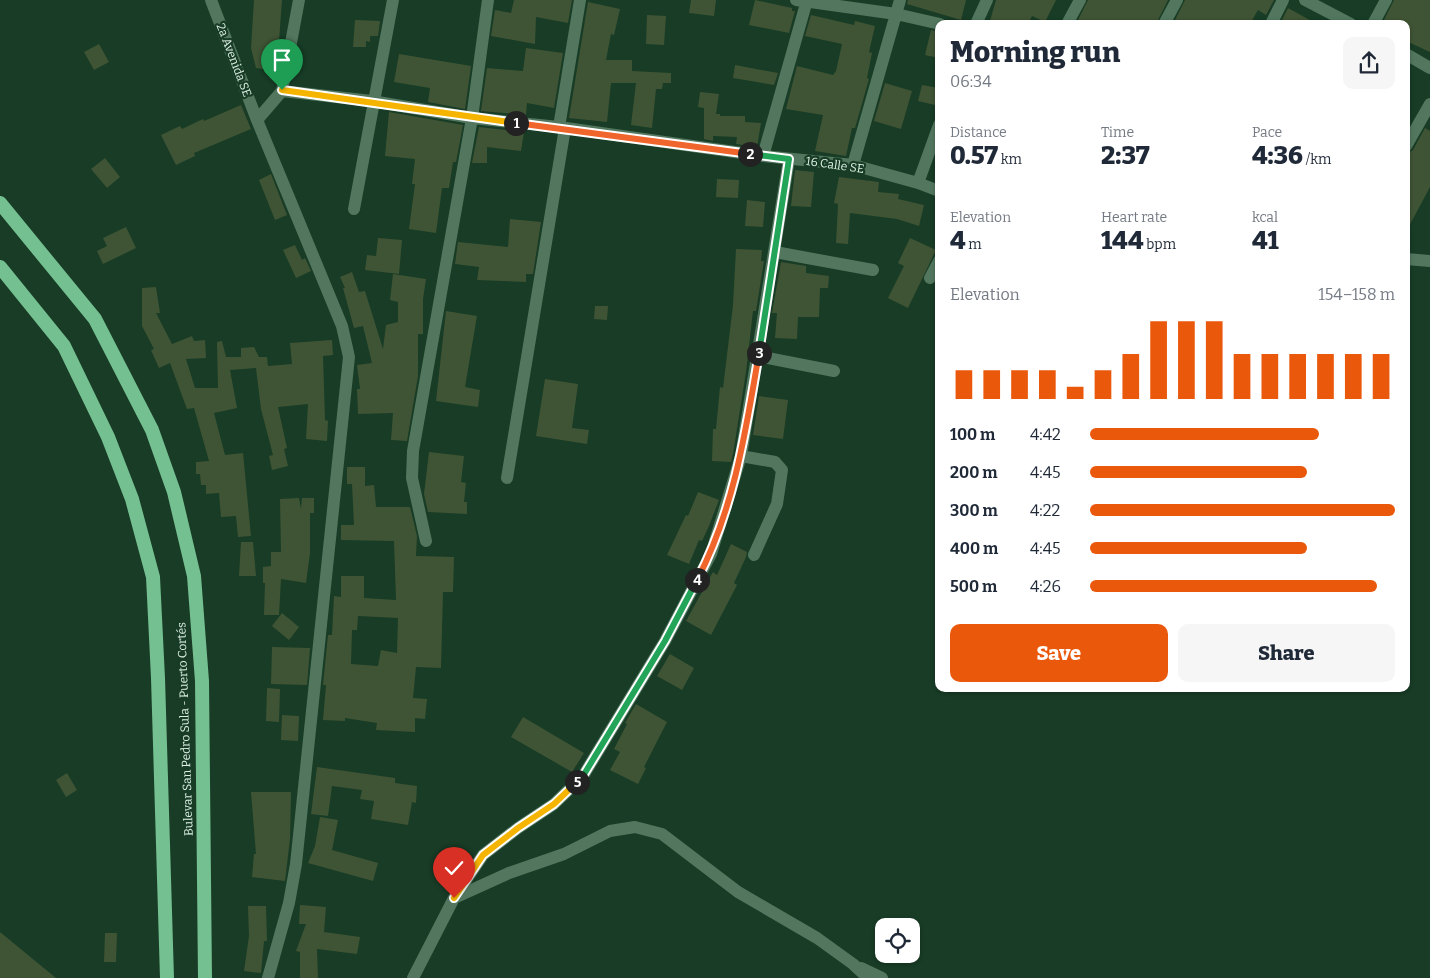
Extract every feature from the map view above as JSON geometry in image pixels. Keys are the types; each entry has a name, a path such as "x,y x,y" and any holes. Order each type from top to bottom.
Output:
{"highway":[{"name":"Bulevar San Pedro Sula - Puerto Cortés","path":"0,203 95,319 152,430 174,492 194,576 202,681 205,978"},
{"name":"Bulevar San Pedro Sula - Puerto Cortés","path":"0,267 64,346 108,437 132,499 153,577 167,978"}],"street":[{"name":"2a Avenida SE","path":"211,0 257,120 342,326 349,358 296,864 289,903 268,978"},
{"path":"257,120 282,90 299,0"},
{"path":"354,209 372,102 393,0"},
{"path":"426,541 412,478 413,451 472,118 488,0"},
{"path":"507,478 580,0"},
{"path":"853,165 900,0"},
{"path":"978,20 987,0"},
{"path":"1069,20 1080,0"},
{"path":"1166,20 1177,0"},
{"path":"1273,20 1283,0"},
{"path":"1305,0 1342,20"},
{"path":"1375,20 1386,0"},
{"path":"763,156 804,1 896,14 935,23"},
{"path":"1410,56 1430,68"},
{"name":"16 Calle SE","path":"282,90 472,118 562,127 763,156 853,165 935,189"},
{"path":"1410,139 1430,104"},
{"path":"918,183 935,136"},
{"path":"413,978 454,898 483,855 518,828 554,804 583,776 665,641 711,554 741,456 789,159"},
{"path":"775,252 873,270"},
{"path":"1410,259 1430,261"},
{"path":"930,278 935,269"},
{"path":"758,356 834,371"},
{"path":"741,456 775,462 782,470 777,504 754,555"},
{"path":"454,898 509,873 564,854 610,831 635,827 662,834 738,892 817,938 853,964 868,978"},
{"path":"853,964 882,978"}],"building":[{"path":"254,0 282,0 278,55 271,54 270,70 256,68 251,48"},
{"path":"514,0 572,0 568,23 536,17 535,44 491,36 495,10 511,13"},
{"path":"691,0 716,0 714,16 689,13"},
{"path":"755,0 792,8 792,11 795,11 789,33 749,25"},
{"path":"908,0 966,0 961,20 907,4"},
{"path":"996,0 1056,0 1046,20 1032,16 1030,20 990,20"},
{"path":"1088,0 1168,0 1158,20 1078,20"},
{"path":"1185,0 1274,0 1266,15 1258,10 1252,20 1175,20"},
{"path":"1394,0 1430,0 1430,52 1410,43 1410,20 1384,20"},
{"path":"588,2 620,9 614,35 611,34 606,60 632,60 632,71 671,73 671,83 663,83 662,89 656,89 652,128 631,125 636,83 611,83 607,122 569,118"},
{"path":"1288,8 1310,20 1282,20"},
{"path":"647,15 666,16 664,45 646,44"},
{"path":"811,15 854,25 855,21 875,26 869,52 872,53 867,78 869,79 855,128 852,128 846,156 815,151 823,115 786,109 797,66 833,75 836,71 842,44 805,36"},
{"path":"355,20 380,21 378,36 370,36 370,42 366,41 366,47 353,47"},
{"path":"931,30 935,31 935,57 925,55"},
{"path":"99,44 109,62 94,70 84,52"},
{"path":"526,48 563,53 554,108 527,103 526,115 481,111 487,68 523,71"},
{"path":"399,54 471,66 465,109 428,102 430,88 394,82"},
{"path":"735,65 778,73 774,85 733,78"},
{"path":"885,83 912,91 901,129 874,121"},
{"path":"922,85 935,87 935,105 918,101"},
{"path":"700,92 719,94 716,114 720,114 720,116 745,116 745,122 761,123 757,147 736,144 737,137 713,136 713,141 704,139 704,108 698,107"},
{"path":"241,105 251,129 194,153 195,156 176,165 161,135 180,126 182,129 203,119 204,121"},
{"path":"389,112 463,125 456,162 453,162 449,188 442,188 436,233 409,229 415,184 412,184 415,159 385,156"},
{"path":"479,127 524,132 521,151 487,147 487,163 472,163"},
{"path":"1425,128 1430,131 1430,187 1410,224 1410,152 1413,150"},
{"path":"105,158 120,177 107,188 91,169"},
{"path":"795,170 814,172 811,207 791,206"},
{"path":"271,174 287,215 275,220 259,180"},
{"path":"839,177 879,182 878,192 899,194 898,199 924,205 919,226 897,219 850,213 848,244 836,243 838,204 834,203"},
{"path":"717,179 739,180 738,198 716,197"},
{"path":"747,200 765,202 763,227 745,226"},
{"path":"510,219 541,222 533,274 526,274 526,282 477,280 479,267 455,264 458,242 508,247"},
{"path":"126,227 136,248 103,264 97,251 107,246 103,238"},
{"path":"378,238 402,240 399,274 365,270 367,255 376,256"},
{"path":"910,238 935,250 908,308 888,298 904,266 898,263"},
{"path":"295,245 302,260 305,258 311,271 296,278 283,250"},
{"path":"736,249 762,250 761,261 764,261 756,311 753,311 746,372 731,462 712,461 713,429 716,429 720,387 723,388 733,305"},
{"path":"781,262 806,266 806,273 829,276 828,288 820,288 819,317 798,317 797,339 775,338 777,313 772,313"},
{"path":"352,272 359,292 365,291 383,349 386,325 398,322 398,302 390,300 393,274 426,279 423,299 423,334 418,334 418,376 407,441 391,440 393,413 358,414 357,389 360,389 357,365 372,363 363,326 354,328 343,288 345,288 340,277"},
{"path":"156,287 160,313 156,313 172,344 192,336 194,341 205,340 206,358 186,359 195,388 218,388 217,342 222,341 226,357 241,357 241,348 254,347 259,357 267,357 268,366 292,364 290,343 332,340 333,355 323,356 325,420 328,421 327,441 306,439 308,404 278,407 287,448 284,449 288,466 272,470 269,456 273,455 261,409 256,368 230,370 237,408 214,413 225,455 243,453 251,536 238,537 236,516 221,517 219,493 206,494 206,485 201,485 200,474 196,474 196,462 209,461 194,408 187,409 170,363 159,368 151,350 154,349 142,326 142,288"},
{"path":"595,306 608,306 607,320 594,319"},
{"path":"446,311 477,316 465,387 480,390 478,407 436,401"},
{"path":"545,379 578,384 572,428 589,430 587,444 536,436"},
{"path":"759,396 788,400 783,439 753,435"},
{"path":"429,452 464,456 461,482 466,483 464,502 467,502 467,514 428,512 424,494"},
{"path":"347,467 365,467 365,486 374,485 376,507 410,507 417,536 416,556 454,557 453,592 443,592 441,668 416,667 413,698 427,699 425,719 415,718 415,732 376,730 377,723 345,718 345,721 323,720 326,685 323,685 328,635 332,635 334,596 341,597 341,576 364,576 364,598 396,600 394,541 341,540 341,525 354,525 352,484 347,484","holes":["358,616 398,618 397,653 381,650 378,666 351,664 352,630 357,630"]},
{"path":"698,492 719,500 702,541 699,540 689,564 667,555 686,515 688,516"},
{"path":"299,498 301,509 302,498 314,498 314,513 310,513 310,553 306,583 281,579 279,615 264,615 265,583 263,583 263,567 271,566 271,552 281,552 280,499"},
{"path":"241,542 253,542 256,576 239,576"},
{"path":"731,544 747,552 746,557 734,583 737,585 711,635 686,621 713,572 717,575"},
{"path":"282,613 299,627 289,640 272,626"},
{"path":"272,647 310,648 307,685 271,684"},
{"path":"670,654 694,668 682,690 657,676"},
{"path":"267,688 280,689 279,722 266,721"},
{"path":"636,704 667,722 644,767 646,768 638,784 610,770 620,752 614,749 627,724 625,723"},
{"path":"282,715 299,716 298,741 281,740"},
{"path":"523,717 584,753 572,772 511,737"},
{"path":"317,767 395,778 395,783 417,786 416,803 412,802 408,825 371,819 374,801 360,799 362,790 332,786 328,816 311,814"},
{"path":"67,773 77,790 66,797 56,780"},
{"path":"251,792 291,792 290,839 285,881 252,877 254,854 256,854"},
{"path":"320,817 338,820 332,850 378,863 373,881 308,863 315,846"},
{"path":"300,905 326,907 324,932 360,937 357,954 317,949 318,978 300,978 300,952 296,951 306,924 299,924"},
{"path":"248,906 266,906 267,941 264,941 261,973 244,971 249,936"},
{"path":"0,932 56,978 0,978"},
{"path":"105,933 117,933 116,962 104,962"}],"route":[{"path":"282,90 472,118 559,127 789,159 770,287 741,456 711,554 665,641 583,776 554,804 518,828 483,855 454,898"}]}
